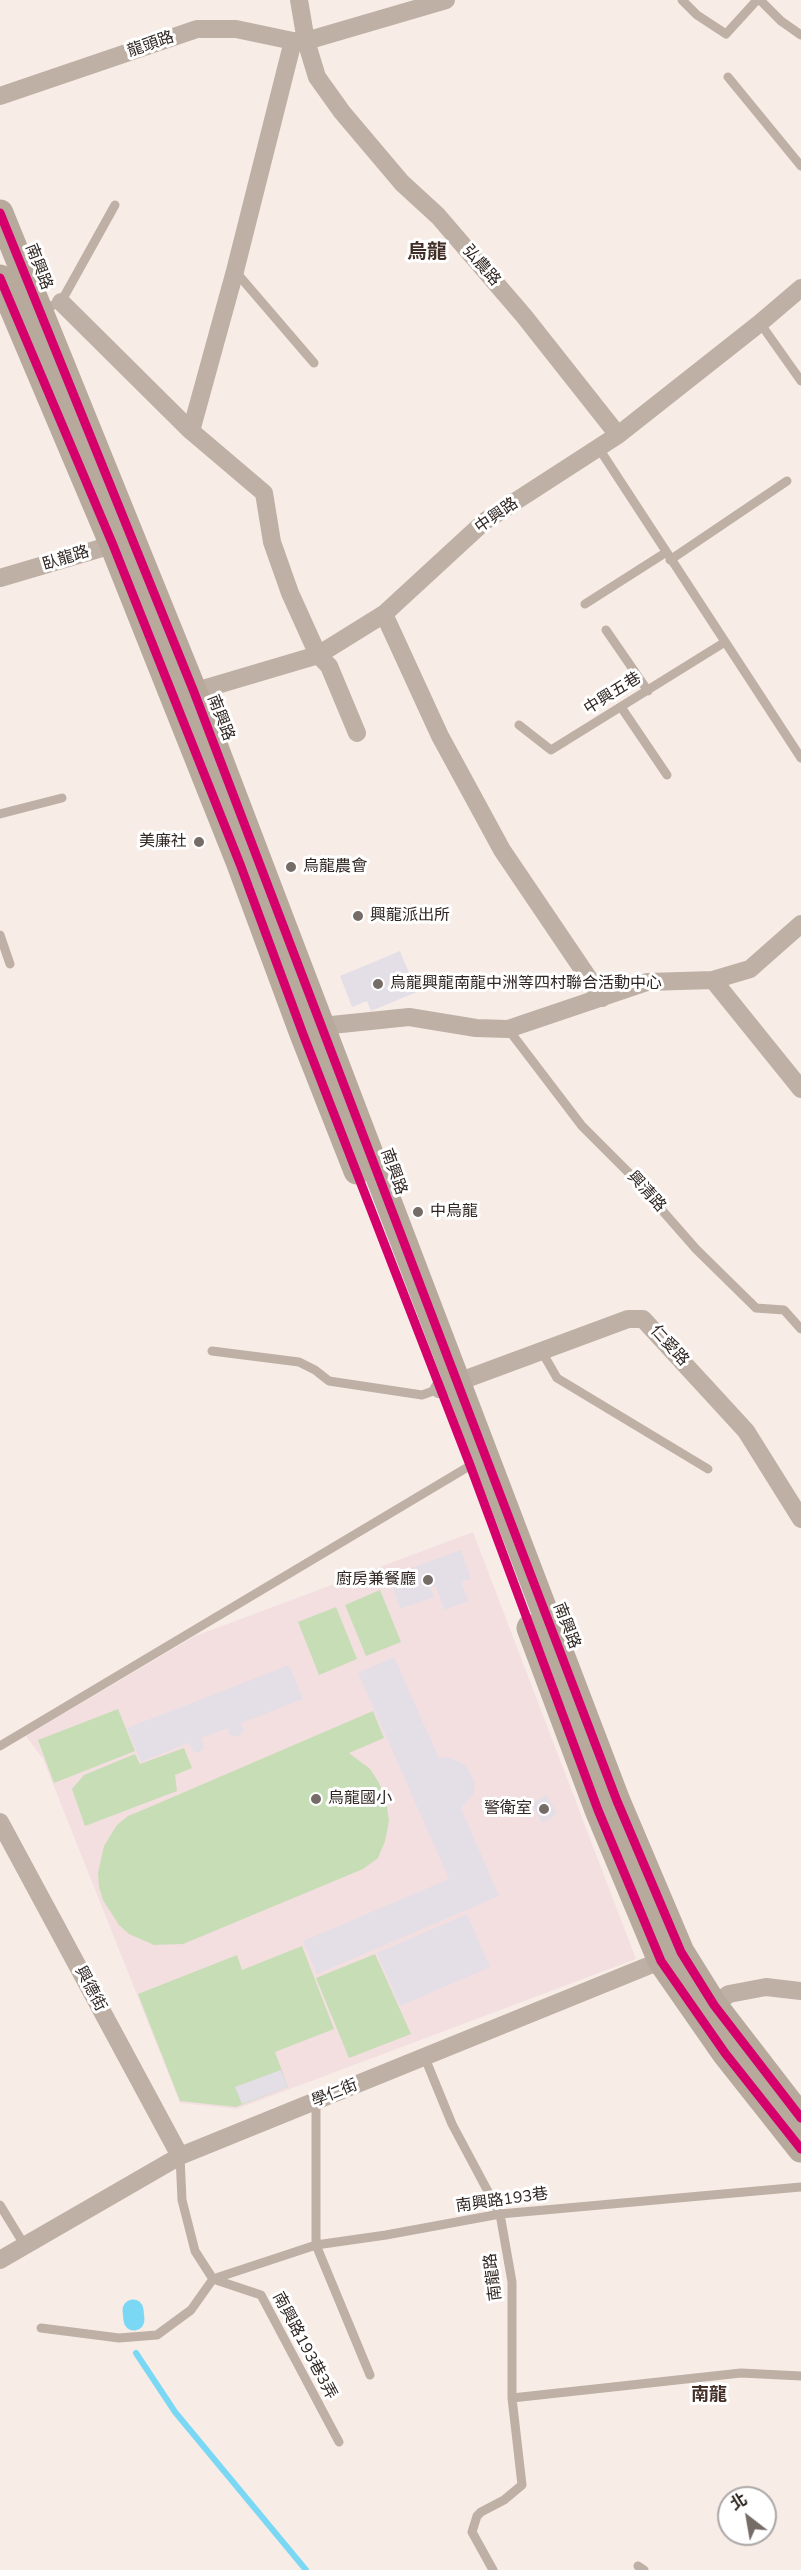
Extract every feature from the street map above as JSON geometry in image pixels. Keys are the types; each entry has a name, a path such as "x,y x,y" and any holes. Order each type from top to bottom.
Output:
{"main road":[{"name":"南興路","path":"0,213 39,311 122,542 184,695 477,1461 616,1801 671,1957 801,2149"},
{"name":"南興路","path":"0,278 39,311"},
{"name":"南興路","path":"706,2010 801,2118"}],"street":[{"path":"190,431 299,41 299,0"},
{"name":"龍頭路","path":"0,96 197,29 236,29 299,41 446,0"},
{"name":"弘農路","path":"299,41 317,77 342,112 402,183 438,216 516,306 618,435"},
{"name":"中興路","path":"184,695 318,655 384,614 485,521 618,435 801,288"},
{"path":"39,311 264,493 272,542 290,593 318,655 329,666 357,733"},
{"name":"臥龍路","path":"0,578 122,542"},
{"path":"384,614 440,736 502,850 602,998"},
{"path":"312,1030 410,1017 476,1028 508,1029 647,982 713,980 750,969 801,924"},
{"path":"713,980 801,1089"},
{"name":"仁愛路","path":"448,1386 628,1319 643,1318 746,1431 801,1519"},
{"name":"興德街","path":"0,1822 180,2156"},
{"name":"學仁街","path":"0,2260 180,2156 671,1957"},
{"path":"706,2010 729,1994 766,1987 801,1991"}],"lane":[{"path":"682,0 697,15 726,34 759,0 781,21 801,35"},
{"path":"728,77 801,166"},
{"path":"39,311 115,205"},
{"path":"235,271 314,363"},
{"path":"760,323 801,381"},
{"path":"598,447 801,758"},
{"path":"585,604 668,556 787,481"},
{"path":"606,630 648,691"},
{"name":"中興五巷","path":"519,725 550,750 724,642"},
{"path":"621,707 667,776"},
{"path":"0,814 62,798"},
{"path":"0,935 10,964"},
{"name":"興清路","path":"508,1029 582,1126 632,1176 696,1249 756,1308 784,1310 801,1329"},
{"path":"212,1352 299,1362 315,1370 329,1381 422,1395 448,1386"},
{"path":"542,1352 557,1378 708,1469"},
{"path":"0,1746 477,1461"},
{"name":"南龍路","path":"425,2058 452,2124 500,2214 512,2282 513,2398 522,2485 504,2500 481,2512 472,2532 493,2570"},
{"path":"316,2102 316,2245 370,2375"},
{"path":"41,2328 119,2338 157,2335 191,2310 213,2279 195,2251 182,2200 180,2156"},
{"name":"南興路193巷","path":"213,2279 316,2245 500,2214 801,2187"},
{"path":"0,2205 24,2246"},
{"name":"南興路193巷3弄","path":"213,2279 261,2295 339,2442"},
{"path":"513,2398 741,2373 801,2376"}],"shaded area":[{"name":"烏龍國小","path":"473,1532 636,1959 237,2109 180,2103 43,1759 26,1736 195,1636"}],"green space":[{"path":"380,1590 401,1642 366,1656 345,1605"},
{"path":"336,1607 357,1659 319,1675 298,1622"},
{"path":"118,1709 135,1751 54,1783 38,1740"},
{"path":"373,1711 384,1738 349,1753 370,1769 386,1800 389,1821 385,1841 378,1858 363,1869 183,1944 154,1945 129,1934 119,1925 103,1900 98,1873 104,1846 117,1825 128,1816"},
{"path":"184,1748 192,1768 175,1775 177,1791 85,1826 72,1789 84,1775 135,1754 140,1764"},
{"path":"302,1946 334,2029 275,2052 288,2087 236,2107 180,2101 138,1994 237,1955 242,1970"},
{"path":"375,1954 411,2034 349,2058 316,1978"}],"building":[{"name":"烏龍興龍南龍中洲等四村聯合活動中心","path":"400,951 417,992 371,1011 367,1001 352,1007 340,976"},
{"name":"廚房兼餐廳","path":"461,1550 471,1579 461,1582 468,1601 444,1610 436,1586 430,1587 434,1597 400,1609 389,1576"},
{"path":"394,1657 439,1758 448,1757 466,1766 475,1784 473,1795 461,1808 499,1896 317,1974 303,1941 449,1879 358,1673"},
{"path":"289,1665 303,1699 241,1723 244,1730 239,1737 230,1735 228,1728 201,1738 204,1748 200,1752 195,1753 188,1743 141,1762 127,1728"},
{"name":"警衛室","path":"547,1795 557,1814 542,1823 531,1803"},
{"path":"467,1914 490,1967 400,2006 377,1953"},
{"path":"281,2070 288,2087 242,2104 235,2087"}],"waterway":[{"path":"133,2310 134,2320"},
{"path":"136,2353 175,2412 306,2570"}],"cycle path":[{"path":"0,213 194,692 617,1801 681,1952 714,2005 801,2118"},
{"path":"0,278 113,545 240,864 303,1034 470,1465 598,1810 661,1961 725,2053 801,2149"}],"place":[{"name":"美廉社","path":"199,842"},
{"name":"烏龍農會","path":"291,867"},
{"name":"興龍派出所","path":"358,916"},
{"name":"烏龍興龍南龍中洲等四村聯合活動中心","path":"378,984"},
{"name":"中烏龍","path":"418,1212"},
{"name":"廚房兼餐廳","path":"428,1580"},
{"name":"烏龍國小","path":"316,1799"},
{"name":"警衛室","path":"544,1809"}],"district":[{"name":"烏龍","path":"427,253"},
{"name":"南龍","path":"709,2396"}]}
